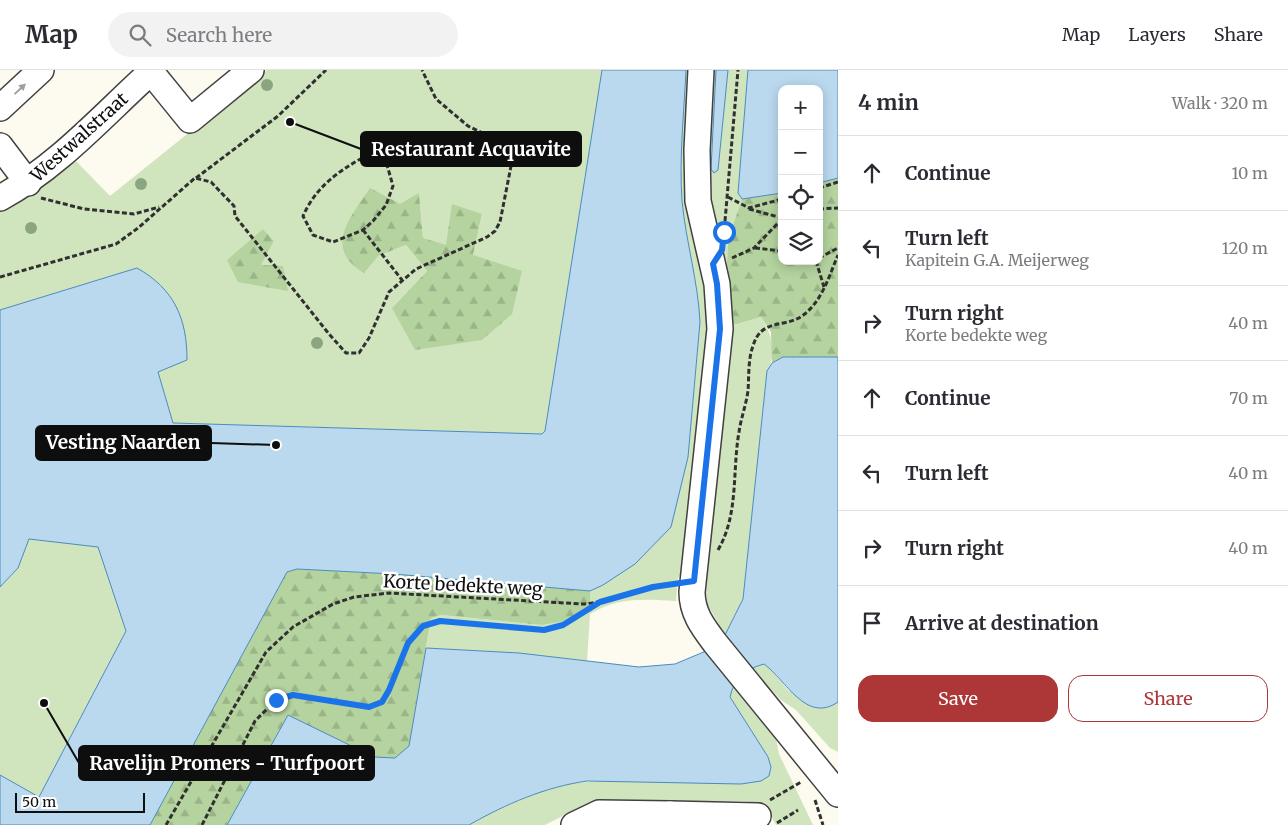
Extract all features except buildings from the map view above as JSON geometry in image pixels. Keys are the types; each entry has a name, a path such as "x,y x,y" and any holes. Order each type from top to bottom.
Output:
{"street":[{"path":"0,108 40,70"},
{"path":"152,71 190,120 251,70"},
{"path":"701,70 697,150 698,201 717,284 720,329 694,581 695,611 715,643 838,794"},
{"name":"Westwalstraat","path":"0,198 28,183 67,150 152,71"},
{"path":"0,146 28,183"},
{"path":"574,825 599,813 659,820 759,823"}],"path":[{"path":"0,277 116,244 138,228 195,178 278,116 326,70"},
{"path":"195,178 211,182 234,206 235,216 346,353 359,353 369,338 388,292 416,269 487,237 500,222 513,156 505,144 468,126 436,99 422,70"},
{"path":"725,223 738,70"},
{"path":"364,157 387,166 393,186 386,205 374,221 363,230 333,242 313,235 303,216 311,200 324,184 342,169 364,157"},
{"path":"823,187 838,182"},
{"path":"28,183 42,199 84,209 134,214 162,206"},
{"path":"728,197 749,208 778,218"},
{"path":"749,208 778,200"},
{"path":"823,209 838,208"},
{"path":"778,223 754,248 778,251"},
{"path":"363,230 402,280"},
{"path":"823,256 838,248"},
{"path":"714,556 727,536 733,514 738,432 747,394 752,346 760,332 775,323 800,317 816,304 838,255"},
{"path":"817,265 824,288"},
{"name":"Korte bedekte weg","path":"166,825 266,652 293,627 333,604 354,597 389,594 559,604 600,602 653,587 694,581"},
{"path":"202,825 255,720 276,700 293,695 369,707 382,702 389,690 408,643 423,626 440,621 544,630 563,625 600,602"},
{"path":"759,823 772,798 804,780 807,787"},
{"path":"810,793 823,825"},
{"path":"759,823 798,810"}],"green space":[{"path":"267,70 602,70 545,431 542,434 173,423 158,372 137,268 0,310 0,208 73,158 110,196","holes":["419,193 423,238 446,246 482,214 473,255 392,308 427,271 406,245 378,256","263,229 274,241 260,266"]},
{"path":"686,70 716,70 711,169 718,170 728,70 748,70 738,193 742,199 728,239 726,284 728,327 761,317 768,329 773,350 767,371 743,599 725,635 706,602 707,572 685,570 678,578 676,601 632,600 600,608 590,614 587,661 519,653 426,648 431,618 441,615 542,625 590,607 590,591 603,585 688,457 700,322 681,185"},
{"path":"838,178 838,357 783,357 772,363 771,332 761,317 727,327 728,239 742,199 778,194 778,265 823,265 823,182"},
{"path":"370,188 400,204 419,193 423,238 446,245 452,204 482,214 473,255 522,271 512,314 482,340 415,350 392,308 427,271 406,245 378,256 364,273 351,263 342,243 349,221"},
{"path":"263,229 274,241 261,265 283,266 288,291 238,282 227,260"},
{"path":"28,539 98,547 126,631 39,797 0,775 0,587 18,568"},
{"path":"297,569 394,574 590,591 590,607 563,621 542,625 441,615 431,618 409,746 395,759 374,757 288,715 227,825 150,825 287,572"},
{"path":"764,664 789,691 838,702 838,752 830,748 796,710 781,700 751,668"},
{"path":"733,683 775,734 779,754 813,825 776,825 767,810 760,804 743,801 588,803 545,825 469,825 515,802 563,784 771,767 768,757 730,697"}],"water":[{"path":"602,70 686,70 681,185 700,322 688,457 671,527 635,564 603,585 590,591 394,574 297,569 287,572 150,825 0,825 0,775 39,797 126,631 98,547 29,539 18,568 0,587 0,310 137,268 150,276 169,295 176,306 184,331 187,360 158,372 173,423 542,434 545,431"},
{"path":"716,70 728,70 718,170 714,173 711,169"},
{"path":"748,70 838,70 838,178 823,182 823,85 778,85 778,194 742,199 738,193"},
{"path":"783,357 838,357 838,702 827,707 816,708 806,704 764,664 751,669 741,676 734,685 730,697 768,757 771,767 769,776 761,781 741,784 587,781 556,787 526,797 469,825 227,825 288,715 374,757 395,758 409,746 426,648 519,653 639,667 675,664 706,651 725,635 743,599 767,371 772,363"}],"place":[{"name":"Restaurant Acquavite","path":"290,122"},
{"name":"Vesting Naarden","path":"276,445"},
{"name":"Ravelijn Promers - Turfpoort","path":"44,703"}],"route":[{"path":"276,700 293,695 369,707 382,702 389,690 408,643 423,626 440,621 544,630 563,625 584,614 600,602 653,587 694,581 720,329 717,284 713,264 722,250 724,232"}]}
